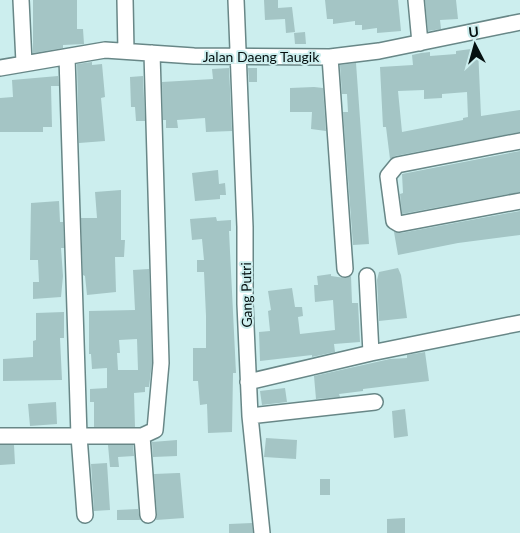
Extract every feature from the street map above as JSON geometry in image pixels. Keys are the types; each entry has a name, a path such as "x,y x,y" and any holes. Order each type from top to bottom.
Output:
{"street":[{"path":"22,0 24,63"},
{"path":"125,0 126,51"},
{"name":"Gang Putri","path":"236,0 248,382 262,533"},
{"path":"416,0 420,43"},
{"name":"Jalan Daeng Taugik","path":"0,68 105,50 239,56 330,57 420,43 520,22"},
{"path":"0,436 142,436 154,431 157,425 161,363 152,53"},
{"path":"66,57 79,436 85,515"},
{"path":"330,57 345,269"},
{"path":"520,141 397,165 388,176 394,221 399,224 520,200"},
{"path":"367,276 371,353"},
{"path":"248,382 371,353 520,323"},
{"path":"250,416 375,402"},
{"path":"142,436 148,515"}],"building":[{"path":"33,0 77,0 77,29 83,29 84,44 63,45 63,48 33,53"},
{"path":"264,0 278,0 278,8 292,7 295,32 286,33 285,19 265,20"},
{"path":"325,0 398,0 401,31 377,33 377,28 362,30 362,25 355,25 355,21 333,24 333,19 327,19"},
{"path":"425,0 456,0 458,19 440,20 441,29 428,31"},
{"path":"305,32 306,44 295,44 294,33"},
{"path":"478,48 481,116 520,110 520,132 395,156 390,159 386,127 383,127 380,67 413,65 412,55 421,53 430,52 430,56 456,54 456,51","holes":["424,90 424,99 442,98 442,94 467,92 468,117 463,118 463,120 402,132 398,91"]},
{"path":"92,62 92,65 102,64 105,97 101,98 105,141 79,143 77,64"},
{"path":"356,63 369,244 353,245 343,112 348,112 347,94 342,94 340,65"},
{"path":"229,68 232,131 206,132 205,118 177,120 178,128 166,128 166,120 163,120 162,82 213,79 212,69"},
{"path":"248,68 257,68 257,82 249,82"},
{"path":"58,76 59,86 51,86 52,127 43,127 43,132 0,132 0,98 13,97 12,80"},
{"path":"143,76 145,121 136,121 135,107 131,107 130,77"},
{"path":"290,88 323,88 326,131 311,129 312,112 290,112"},
{"path":"520,151 520,192 402,214 400,194 403,193 402,174"},
{"path":"218,170 219,184 225,183 226,195 220,195 220,199 195,201 192,173"},
{"path":"121,190 121,240 125,240 124,257 115,257 116,292 87,295 85,276 83,275 81,218 97,218 95,192"},
{"path":"59,201 60,222 63,222 64,248 61,248 63,276 61,297 33,299 33,282 39,282 38,260 30,260 31,203"},
{"path":"520,211 520,235 458,243 398,255 394,232 401,233"},
{"path":"216,217 217,221 231,220 231,231 229,231 236,373 233,373 232,432 208,433 207,404 200,405 198,381 193,381 193,348 206,348 206,316 204,272 197,272 197,260 204,260 202,239 192,240 190,219"},
{"path":"398,268 401,275 407,318 379,321 377,280 379,272"},
{"path":"149,269 152,363 149,387 145,387 145,392 134,393 135,427 94,427 94,402 90,402 90,389 107,388 107,368 92,369 91,354 89,354 89,311 135,310 133,270","holes":["137,339 138,370 118,370 117,353 120,353 119,340"]},
{"path":"331,274 331,276 345,278 351,276 352,303 358,303 360,342 334,344 335,352 312,357 312,355 260,361 259,332 270,331 268,311 271,310 268,291 292,288 295,307 302,307 303,316 298,317 300,334 335,330 333,300 315,302 314,285 318,285 317,276"},
{"path":"64,312 64,338 60,338 62,380 3,381 3,359 33,357 33,341 36,340 36,313"},
{"path":"425,352 429,381 363,389 363,391 339,394 340,397 316,399 314,376 390,359 407,358 407,355"},
{"path":"285,388 287,402 262,405 260,391"},
{"path":"56,402 57,424 30,426 28,404"},
{"path":"405,409 408,436 394,438 392,411"},
{"path":"266,438 297,440 296,459 264,457"},
{"path":"177,440 177,456 153,457 152,442"},
{"path":"0,445 14,445 15,464 0,465"},
{"path":"108,445 133,445 134,456 118,457 119,467 110,467"},
{"path":"107,463 110,510 94,511 91,464"},
{"path":"180,473 184,518 156,520 154,474"},
{"path":"320,479 330,479 330,495 320,495"},
{"path":"138,509 140,520 117,520 117,510"},
{"path":"405,518 405,533 387,533 387,519"},
{"path":"252,523 253,533 229,533 229,524"}]}
